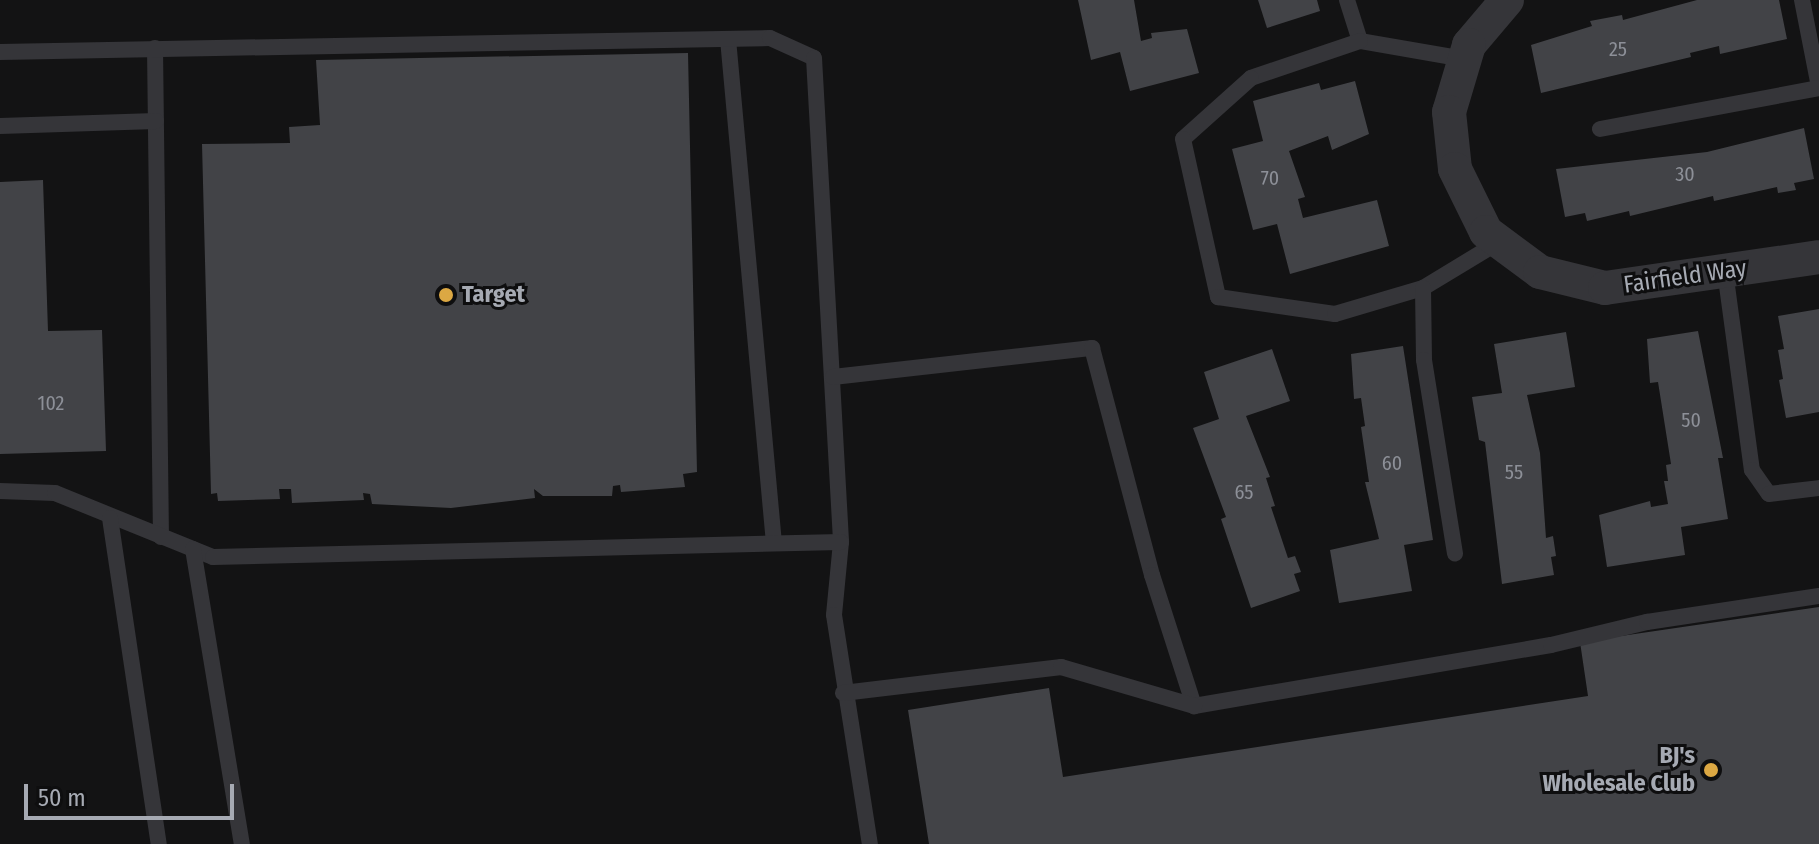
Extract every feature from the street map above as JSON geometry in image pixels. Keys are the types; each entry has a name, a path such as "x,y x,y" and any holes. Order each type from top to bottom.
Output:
{"street":[{"name":"Fairfield Way","path":"1507,0 1469,45 1449,112 1455,169 1486,232 1540,272 1605,288 1819,257"}],"lane":[{"path":"1347,0 1360,41"},
{"path":"1600,129 1819,87 1802,0"},
{"path":"0,52 770,38 814,58 841,542 834,615 843,693 870,844"},
{"path":"728,39 774,543"},
{"path":"1464,59 1360,41 1251,78 1183,139 1218,297 1335,314 1423,288 1499,242"},
{"path":"155,48 161,537"},
{"path":"0,126 156,121"},
{"path":"1725,271 1752,470 1769,494 1819,488"},
{"path":"1423,288 1424,360 1455,554"},
{"path":"833,377 1092,348 1152,575 1194,706"},
{"path":"0,491 55,493 110,518 213,557 841,542"},
{"path":"110,518 159,844"},
{"path":"193,549 242,844"},
{"path":"843,693 1061,667 1194,706 1551,645 1647,622 1819,596"}],"building":[{"path":"1078,0 1134,0 1141,41 1152,38 1151,33 1187,29 1199,73 1130,91 1120,52 1091,60"},
{"path":"1258,0 1317,0 1320,11 1267,28"},
{"path":"1697,0 1779,0 1787,39 1720,54 1719,46 1690,53 1691,57 1541,93 1531,45 1592,26 1590,21 1622,15 1623,20"},
{"path":"688,53 697,472 683,474 685,487 621,492 620,485 613,486 612,496 543,496 534,489 535,498 451,508 372,504 370,494 363,493 364,500 292,503 291,489 279,489 280,499 218,501 217,493 211,494 202,144 290,143 289,127 320,125 316,60"},
{"path":"1355,81 1369,134 1332,150 1328,136 1289,151 1305,197 1298,199 1303,218 1377,200 1389,246 1290,274 1277,224 1253,230 1232,149 1263,141 1253,101 1319,83 1321,90"},
{"path":"1804,128 1814,179 1794,183 1796,190 1778,193 1777,187 1714,201 1713,196 1630,216 1629,211 1587,221 1585,213 1565,217 1556,169 1707,152"},
{"path":"43,180 48,331 102,330 106,451 0,454 0,182"},
{"path":"1819,309 1819,412 1786,418 1779,380 1783,379 1778,350 1784,349 1778,316"},
{"path":"1698,331 1723,458 1718,458 1728,519 1681,527 1685,555 1607,567 1599,515 1650,501 1651,507 1668,504 1664,481 1668,481 1666,465 1671,464 1658,382 1650,383 1647,339"},
{"path":"1566,332 1575,387 1527,395 1540,453 1546,538 1553,536 1556,556 1551,557 1554,575 1502,584 1485,442 1479,440 1472,397 1502,393 1494,344"},
{"path":"1403,346 1433,540 1404,545 1412,591 1339,603 1330,550 1379,539 1365,482 1369,482 1361,427 1365,426 1361,398 1354,399 1351,354"},
{"path":"1272,349 1290,401 1246,416 1270,477 1266,478 1275,506 1271,507 1288,558 1295,556 1301,572 1294,574 1300,591 1251,608 1221,519 1226,517 1193,428 1219,419 1204,372"},
{"path":"1819,607 1819,844 929,844 908,710 1049,688 1063,777 1588,696 1580,642"}],"place":[{"name":"Target","path":"446,295"},
{"name":"BJ's Wholesale Club","path":"1711,770"}]}
